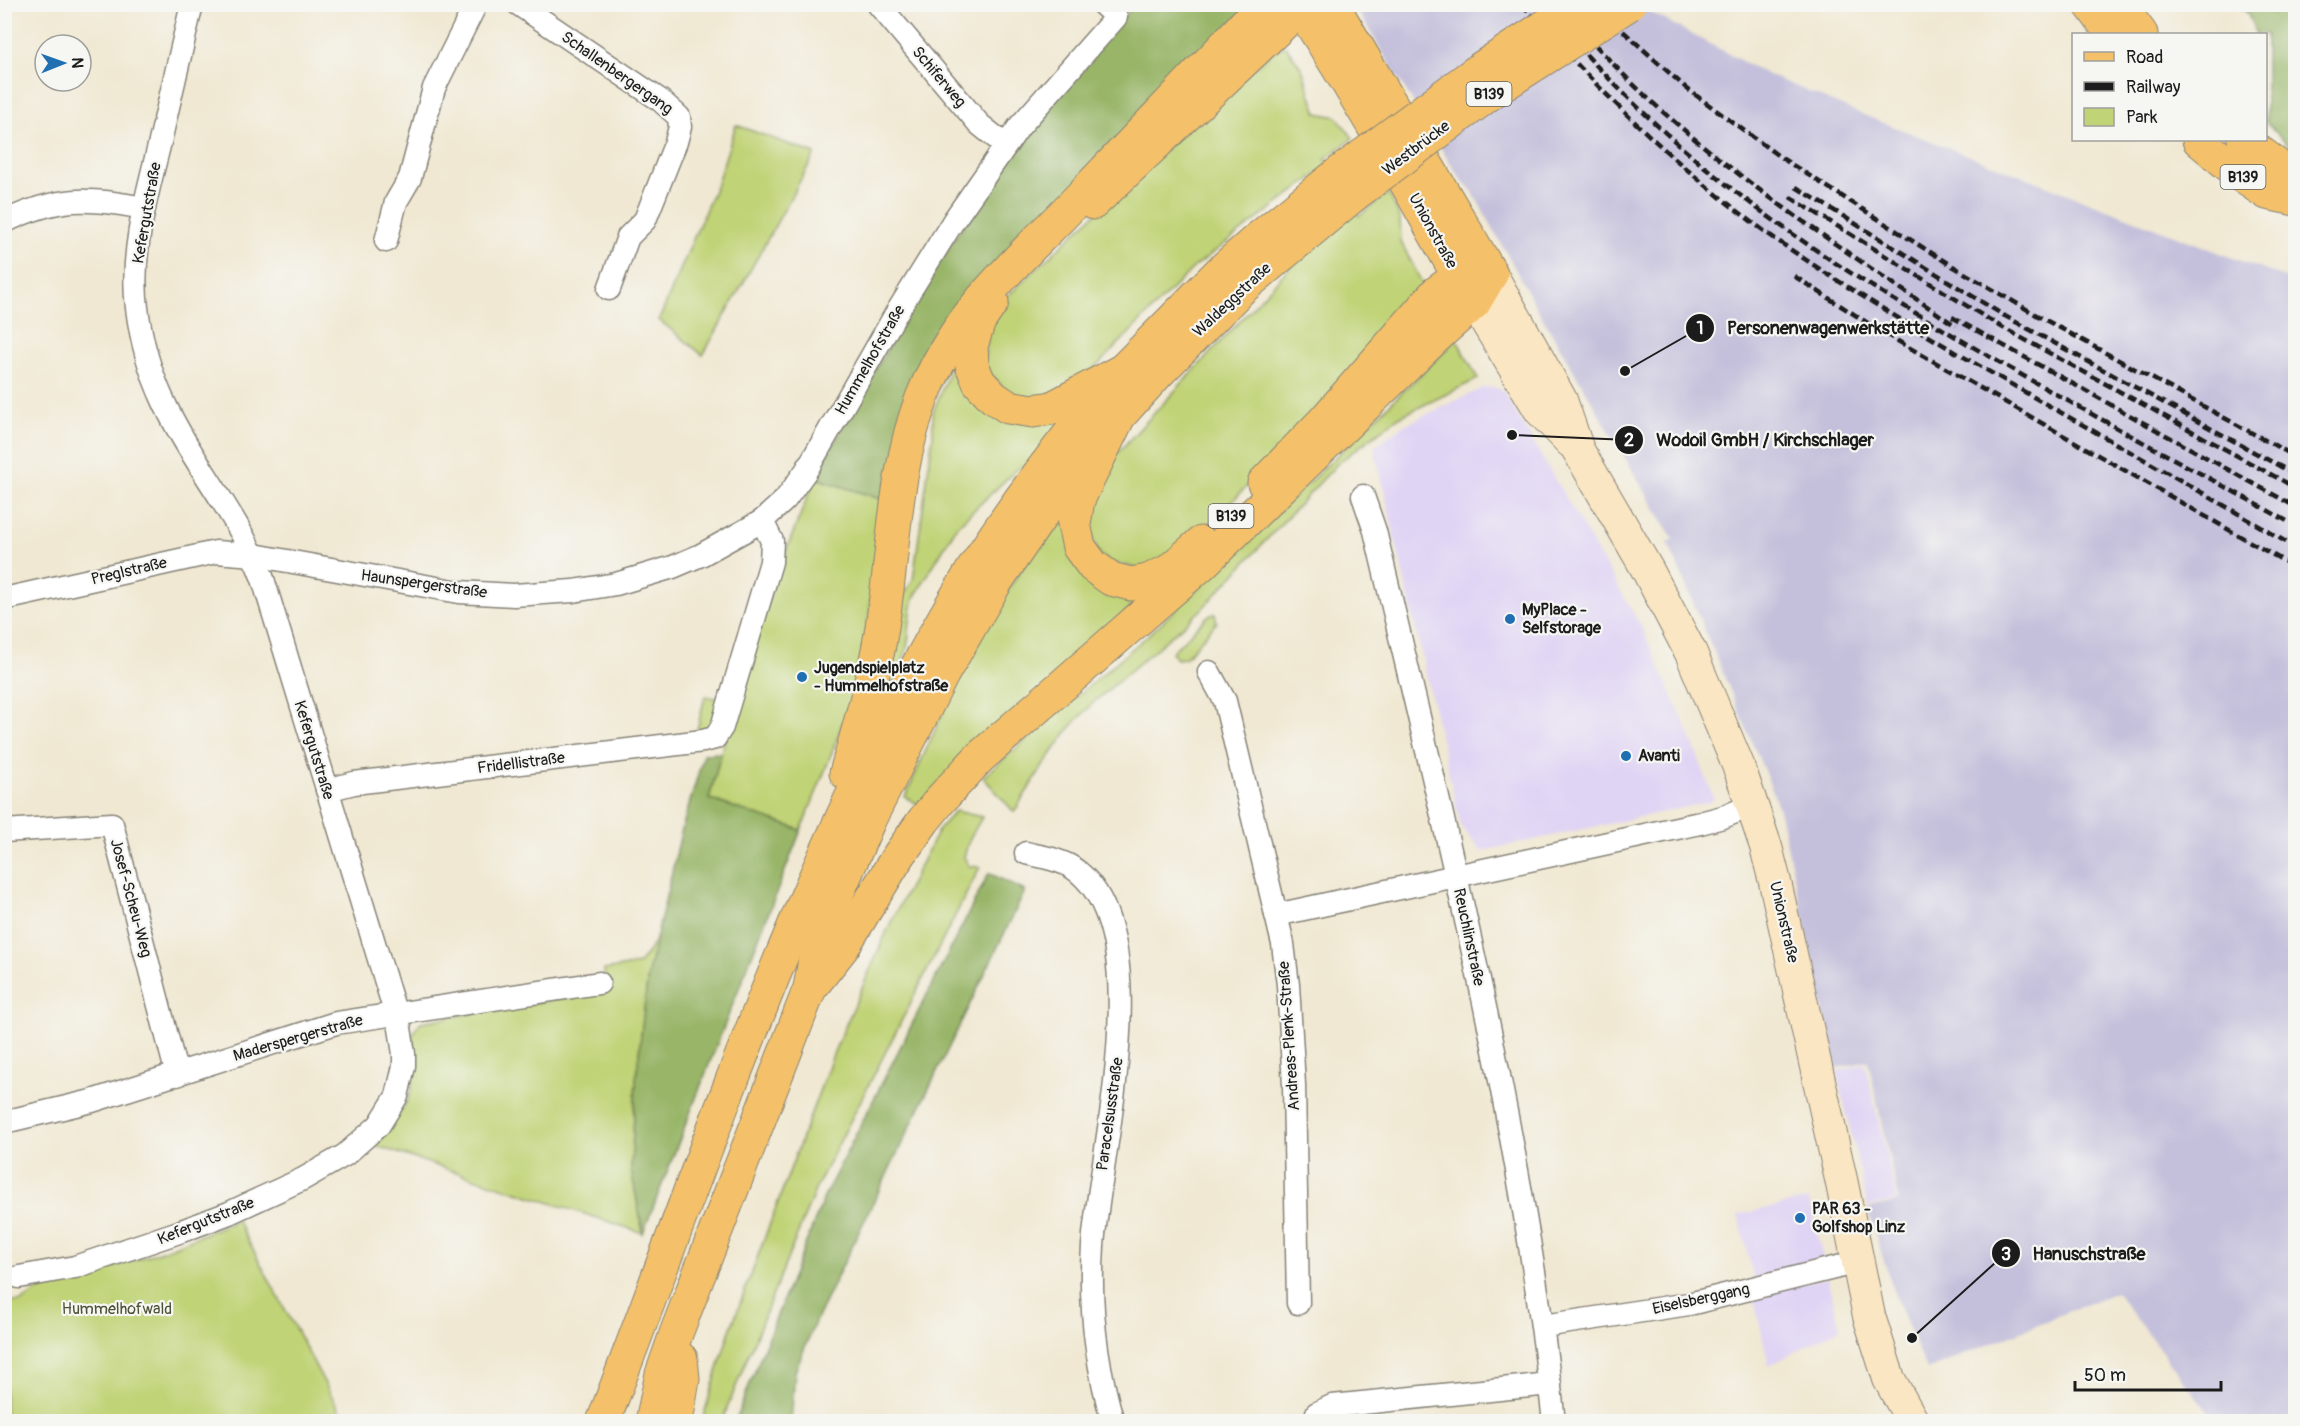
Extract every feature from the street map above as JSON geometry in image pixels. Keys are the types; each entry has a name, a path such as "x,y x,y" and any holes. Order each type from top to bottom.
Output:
{"main road":[{"path":"819,870 879,646 901,482 910,441 922,399 939,363 977,303 1001,276 1077,201 1264,4"},
{"name":"Westbrücke","path":"1347,183 1480,69 1579,4"},
{"name":"Westbrücke","path":"1347,183 1629,4"},
{"path":"2090,4 2111,33"},
{"path":"2120,4 2140,33"},
{"name":"Unionstraße","path":"1308,6 1475,284 1540,410 1578,450 1677,624 1722,726 1753,805 1766,847 1869,1316 1881,1359 1913,1422"},
{"name":"B139","path":"1123,370 1062,404 1042,411 1022,411 1000,402 984,389 972,365 971,346 979,321 993,301 1015,277 1308,6"},
{"name":"B139","path":"2200,141 2239,174 2267,193 2295,199"},
{"name":"B139","path":"2245,141 2288,174 2295,186"},
{"name":"Waldeggstraße","path":"1123,370 1219,273 1261,236 1347,183"},
{"name":"Waldeggstraße","path":"1119,416 1198,331 1347,183"},
{"path":"810,988 842,948 897,858 958,779 979,758 1203,563 1437,336 1475,284"},
{"name":"B139","path":"1119,416 1078,500 1074,524 1075,536 1084,557 1102,574 1121,582 1140,583 1168,571 1245,503 1331,413 1436,293 1475,284"},
{"path":"603,1422 755,1022 819,870 872,754 907,684 956,596 1008,518 1068,435 1123,370"},
{"path":"652,1422 662,1374 677,1331 810,988 819,936 869,820 942,675 997,580 1083,458 1119,416"},
{"path":"627,1422 647,1367 677,1331"},
{"path":"676,1422 683,1378 677,1331"}],"street":[{"name":"Kefergutstraße","path":"20,1277 75,1267 179,1232 229,1214 303,1179 345,1155 378,1125 397,1096 402,1076 404,1054 395,1013 269,595 254,555 171,417 152,370 136,308 137,257 144,208 192,4"},
{"path":"386,241 396,202 410,178 434,88 476,4"},
{"name":"Schallenbergergang","path":"518,4 660,100 679,117 680,127 676,142 645,220 628,237 609,289"},
{"name":"Schiferweg","path":"878,4 979,124 1005,145"},
{"name":"Hummelhofstraße","path":"762,521 785,500 806,471 897,312 954,220 1005,145 1109,11"},
{"path":"4,222 41,207 76,200 101,200 144,208"},
{"name":"Reuchlinstraße","path":"1363,496 1375,531 1503,1096 1543,1326 1554,1422"},
{"name":"Haunspergerstraße","path":"254,555 459,592 514,595 556,593 616,584 674,567 701,555 762,521"},
{"name":"Fridellistraße","path":"327,790 354,783 715,738 722,727 771,562 772,541 762,521"},
{"name":"Preglstraße","path":"4,599 207,553 254,555"},
{"name":"Andreas-Plenk-Straße","path":"1209,672 1225,701 1283,944 1291,1011 1298,1303"},
{"path":"1276,915 1700,823 1724,817 1753,805"},
{"name":"Josef-Scheu-Weg","path":"4,831 112,824 177,1076"},
{"name":"Paracelsusstraße","path":"1026,854 1057,860 1072,866 1081,874 1096,892 1104,908 1114,945 1119,989 1120,1041 1096,1218 1092,1273 1097,1354 1113,1422"},
{"name":"Maderspergerstraße","path":"4,1122 92,1101 177,1076 316,1029 359,1018 599,983"},
{"name":"Eiselsberggang","path":"1543,1326 1689,1304 1858,1262"},
{"path":"1314,1422 1317,1413 1332,1406 1550,1384"}],"shaded area":[{"path":"1354,5 1640,5 1766,74 1861,114 2295,282 2295,1421 2215,1421 2116,1292 1927,1370 1894,1292 1867,1209 1899,1201 1868,1061 1836,1068 1780,813 1668,543 1673,539 1539,312 1472,191 1445,155"},
{"path":"1483,388 1498,388 1504,393 1641,626 1690,736 1714,799 1710,802 1482,851 1461,827 1374,447 1402,426"},
{"path":"1865,1064 1897,1200 1868,1207 1837,1071"},
{"path":"1809,1199 1824,1262 1754,1280 1738,1215"},
{"path":"1828,1277 1840,1328 1769,1366 1753,1295"}],"green space":[{"path":"1136,4 1249,5 992,274 884,500 815,478 906,317 971,213 1043,114"},
{"path":"2240,5 2295,5 2295,152 2267,123 2267,33 2256,33 2248,14"},
{"path":"1286,46 1302,69 1317,113 1337,117 1353,138 1325,159 1329,165 1193,268 1087,376 1060,394 1014,398 984,368 989,319 998,305 1166,147 1273,51"},
{"path":"736,125 815,154 703,355 659,320 717,183"},
{"path":"1389,193 1400,219 1401,242 1426,291 1255,478 1181,550 1147,571 1103,560 1085,523 1109,462 1301,255 1354,210 1359,216"},
{"path":"1454,342 1458,342 1478,379 1399,417 1338,463 1200,611 1093,703 1069,729 1014,812 983,777 1147,636 1224,565"},
{"path":"958,350 964,379 1067,416 1034,461 1016,470 957,526 915,596 906,652 884,693 897,605 913,580 933,435 933,412"},
{"path":"815,478 884,500 870,612 858,672 836,741 801,830 709,799 776,576"},
{"path":"1065,501 1063,521 1145,594 919,805 905,797 943,712 989,620"},
{"path":"1215,614 1217,622 1185,658 1177,659 1172,652 1208,616"},
{"path":"705,696 721,699 714,727 696,734"},
{"path":"721,753 709,799 801,830 643,1233 631,1169 636,1080 648,974 682,829 704,754"},
{"path":"955,811 982,817 969,840 964,857 969,866 980,867 816,1188 722,1421 702,1421 728,1336 834,1052 890,924 939,829"},
{"path":"989,873 1025,891 815,1322 795,1372 791,1421 735,1421 825,1195"},
{"path":"658,934 648,974 636,1080 631,1169 643,1233 373,1145 397,1118 410,1094 413,1078 413,1036 421,1022 606,991 604,970 639,964"},
{"name":"Hummelhofwald","path":"237,1220 345,1421 5,1422 5,1302 21,1302 50,1282 111,1268 165,1250"}],"railway":[{"path":"1522,4 1599,87 1653,139 1710,189 1786,247 1935,340 2296,548"},
{"path":"1541,4 1615,85 1668,135 1724,183 1801,240 1875,288 1994,359 2296,526"},
{"path":"1559,4 1631,82 1710,152 1814,229 1956,326"},
{"path":"1593,4 1686,88 1780,157 1949,264 2040,317 2296,457"},
{"path":"1796,187 2003,315 2296,475"},
{"path":"1790,197 1998,325 2296,488"},
{"path":"1794,276 1882,332 2296,568"},
{"path":"1952,317 2296,507"}],"place":[{"name":"Personenwagenwerkstätte","path":"1625,371"},
{"name":"Wodoil GmbH / Kirchschlager","path":"1512,435"},
{"name":"MyPlace - Selfstorage","path":"1510,619"},
{"name":"Jugendspielplatz - Hummelhofstraße","path":"802,677"},
{"name":"Avanti","path":"1626,756"},
{"name":"PAR 63 - Golfshop Linz","path":"1800,1218"},
{"name":"Hanuschstraße","path":"1912,1338"}]}
